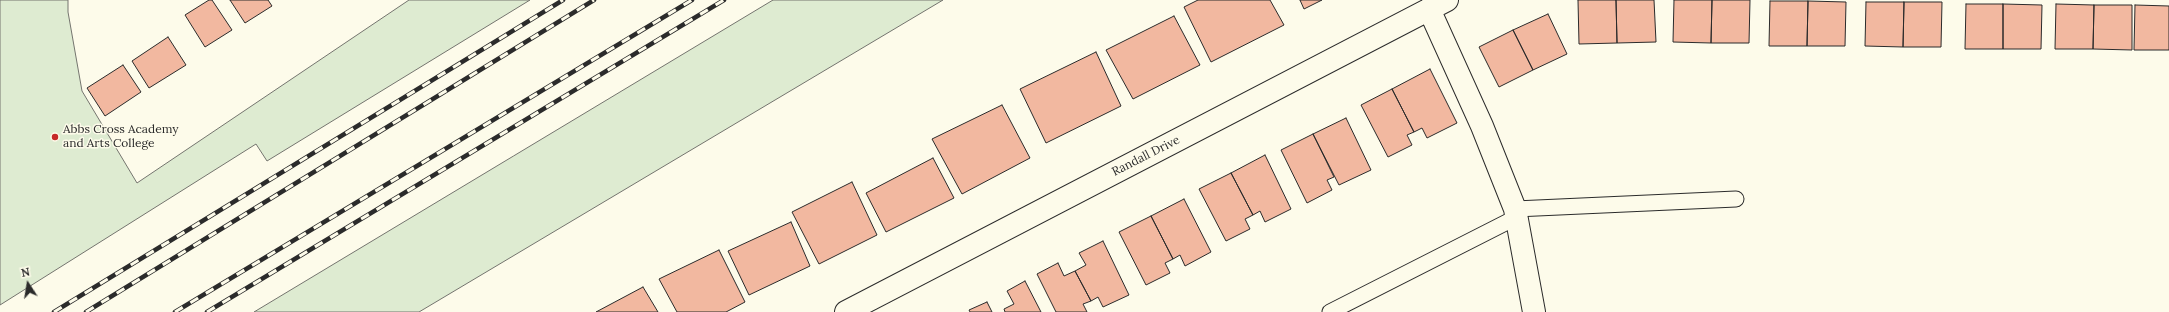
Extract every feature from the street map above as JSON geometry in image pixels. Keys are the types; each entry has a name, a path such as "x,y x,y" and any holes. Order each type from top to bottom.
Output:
{"street":[{"path":"1438,5 1482,126 1516,213 1534,312"},
{"name":"Randall Drive","path":"846,312 1438,5"}],"lane":[{"path":"1330,312 1516,213 1736,199"}],"green space":[{"path":"0,0 68,0 68,12 82,91 137,183 409,0 530,0 267,161 256,144 0,305"},
{"path":"773,0 943,0 419,312 254,312"}],"building":[{"path":"209,0 212,0 232,30 205,47 185,15"},
{"path":"230,0 268,0 272,6 245,23"},
{"path":"1198,0 1270,0 1284,25 1211,62 1184,7"},
{"path":"1300,0 1322,0 1304,9"},
{"path":"1578,0 1616,0 1617,43 1579,44"},
{"path":"1616,0 1654,0 1656,42 1617,43"},
{"path":"1674,0 1712,0 1711,43 1673,42"},
{"path":"1712,0 1750,0 1749,43 1711,43"},
{"path":"1770,1 1808,1 1807,46 1769,46"},
{"path":"1808,1 1846,2 1845,46 1807,46"},
{"path":"1866,2 1904,2 1903,47 1865,46"},
{"path":"1904,2 1942,2 1941,47 1903,47"},
{"path":"1966,4 2003,4 2003,49 1965,49"},
{"path":"2003,4 2042,5 2041,49 2003,49"},
{"path":"2056,4 2094,5 2093,49 2055,49"},
{"path":"2094,5 2132,5 2132,50 2093,49"},
{"path":"2135,5 2169,6 2169,50 2134,50"},
{"path":"1548,14 1567,54 1533,70 1513,30"},
{"path":"1174,16 1200,65 1133,99 1106,50"},
{"path":"1513,30 1533,70 1499,87 1479,47"},
{"path":"168,37 186,65 149,88 132,61"},
{"path":"1096,52 1121,106 1046,143 1020,89"},
{"path":"123,65 141,92 105,116 87,88"},
{"path":"1430,69 1457,123 1427,138 1422,128 1414,132 1392,89"},
{"path":"1392,89 1414,132 1407,135 1412,145 1388,157 1361,105"},
{"path":"1002,105 1030,158 962,194 932,139"},
{"path":"1346,118 1371,170 1339,185 1313,134"},
{"path":"1313,134 1334,177 1327,180 1332,190 1307,203 1281,150"},
{"path":"1265,155 1291,209 1265,222 1260,211 1253,215 1231,173"},
{"path":"933,158 954,198 886,232 866,193"},
{"path":"1231,173 1253,215 1245,219 1250,229 1226,241 1199,189"},
{"path":"852,182 877,235 819,264 792,212"},
{"path":"1184,199 1211,252 1185,266 1180,255 1173,259 1151,216"},
{"path":"1151,216 1173,259 1165,263 1170,273 1146,285 1119,232"},
{"path":"791,222 810,266 749,295 728,251"},
{"path":"1103,241 1129,295 1103,307 1098,297 1091,301 1075,271 1086,265 1079,253"},
{"path":"719,250 745,302 726,312 677,312 659,279"},
{"path":"1058,263 1064,276 1075,271 1091,301 1083,304 1087,312 1056,312 1037,274"},
{"path":"1025,281 1041,312 1005,312 1004,309 1014,304 1007,291"},
{"path":"643,287 658,312 596,312"},
{"path":"987,302 992,312 970,312 969,310"}],"railway":[{"path":"54,312 563,0"},
{"path":"86,312 594,0"},
{"path":"175,312 692,0"},
{"path":"207,312 724,0"}],"place":[{"name":"Abbs Cross Academy and Arts College","path":"55,137"}]}
